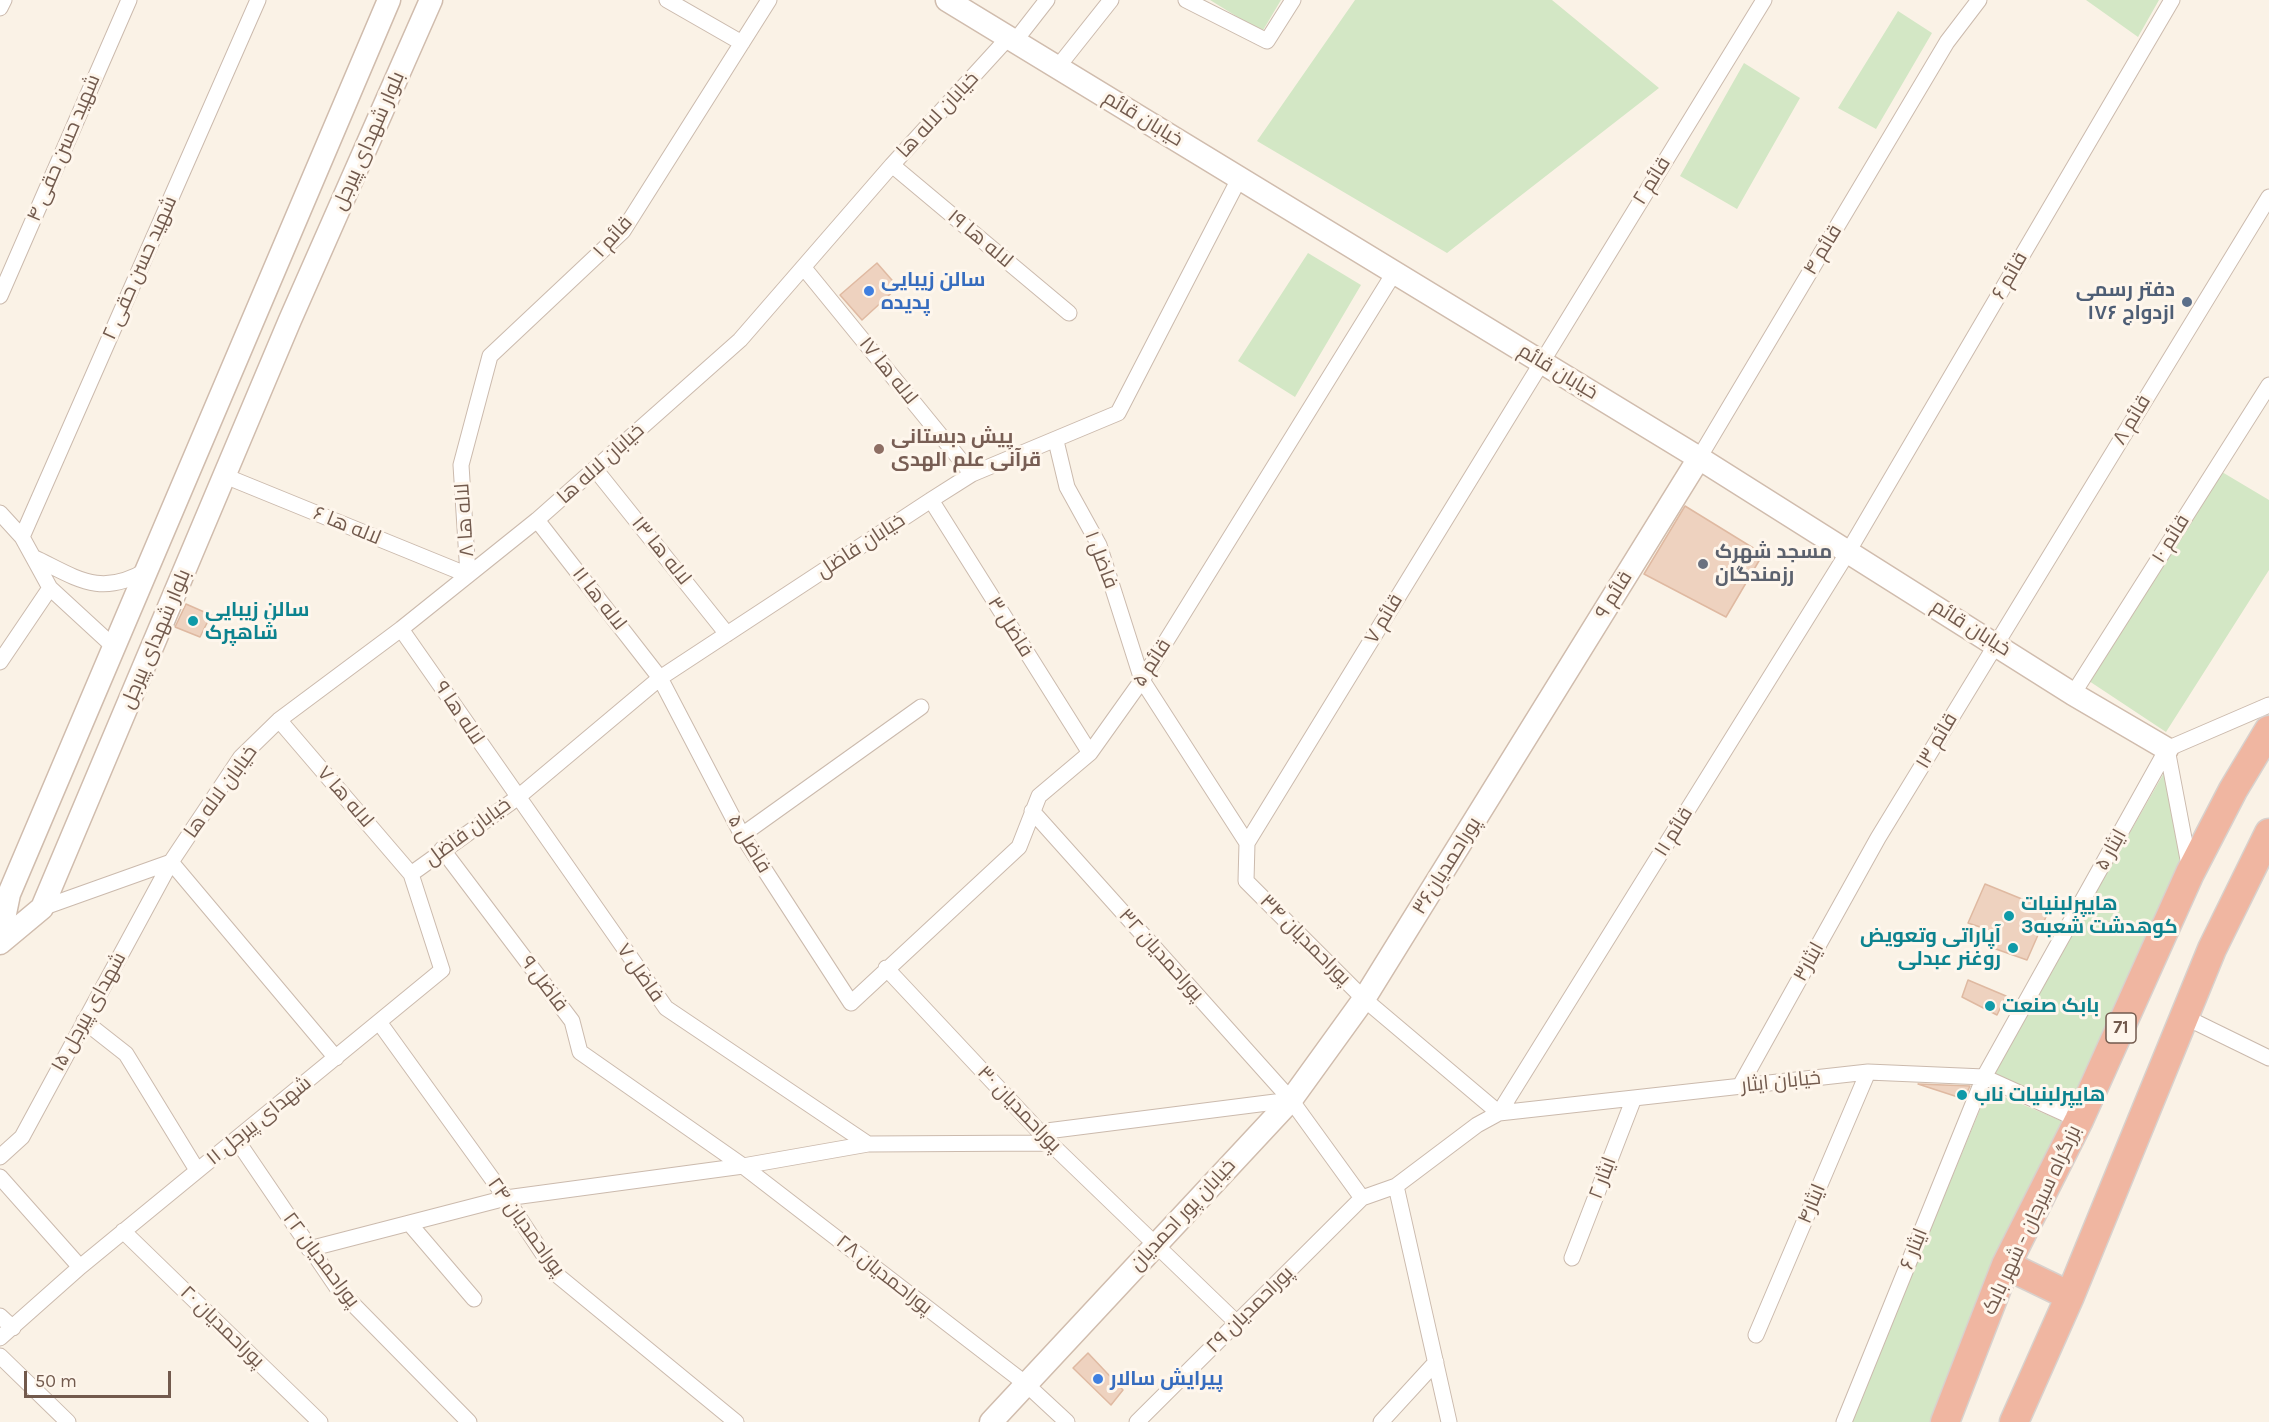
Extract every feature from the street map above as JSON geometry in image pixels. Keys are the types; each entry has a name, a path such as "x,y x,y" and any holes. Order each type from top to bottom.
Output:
{"highway":[{"name":"بزرگراه سیرجان - شهر بابک","path":"1945,1422 2006,1265 2079,1120 2190,873 2233,790 2269,730"},
{"path":"2014,1422 2070,1296 2212,949 2269,833"},
{"path":"2006,1265 2070,1296"}],"street":[{"path":"0,8 4,0"},
{"name":"شهید حسن حقی ۴","path":"0,296 129,0"},
{"name":"شهید حسن حقی ۲","path":"22,537 258,0"},
{"name":"بلوار شهدای پیرجل","path":"0,940 42,908 290,320 431,0"},
{"path":"667,0 742,43"},
{"name":"قائم ۱","path":"461,465 490,357 623,231 769,0"},
{"name":"خیابان قائم","path":"947,0 1699,458 1996,643 2073,694 2167,749"},
{"name":"خیابان لاله ها","path":"171,862 241,757 279,720 401,629 537,520 740,340 892,165 1047,0"},
{"path":"1058,68 1111,0"},
{"path":"1186,0 1267,41 1293,0"},
{"name":"قائم ۲","path":"1541,362 1764,0"},
{"name":"قائم ۴","path":"1699,458 1947,42 1979,0"},
{"name":"قائم ۶","path":"1848,552 2172,0"},
{"name":"بلوار شهدای پیرجل","path":"0,940 9,894 276,268 384,2"},
{"name":"لاله ها ۱۹","path":"892,165 1069,313"},
{"name":"خیابان فاضل","path":"411,874 442,849 517,798 660,678 931,500 972,474 1056,441 1118,413 1240,177"},
{"name":"قائم ۸","path":"1996,643 2269,197"},
{"path":"276,268 284,283 292,287 307,282"},
{"name":"لاله ها ۱۷","path":"804,268 972,474"},
{"name":"قائم ۵","path":"851,1003 886,968 1019,847 1039,796 1090,753 1142,680 1394,273"},
{"path":"261,302 279,298 290,310 290,320"},
{"name":"قائم ۷","path":"1246,881 1247,843 1541,362"},
{"name":"قائم ۱۰","path":"2073,694 2269,385"},
{"name":"فاضل ۱","path":"1056,441 1067,487 1099,545 1142,680 1247,843"},
{"name":"قائم ۹","path":"1530,732 1699,458"},
{"name":"لاله ها ۸","path":"461,465 468,575"},
{"name":"لاله ها ۱۳","path":"595,469 727,634"},
{"name":"لاله ها ۶","path":"225,476 468,575"},
{"name":"فاضل ۳","path":"931,500 1090,753"},
{"path":"0,513 22,537 50,588 113,646"},
{"name":"لاله ها ۱۱","path":"537,520 660,678"},
{"name":"قائم ۱۱","path":"1499,1113 1848,552"},
{"path":"33,557 93,584 131,579 147,570"},
{"path":"1,659 50,588"},
{"name":"لاله ها ۹","path":"401,629 517,798"},
{"name":"قائم ۱۳","path":"1878,838 1996,643"},
{"name":"فاضل ۵","path":"660,678 742,835 851,1003"},
{"path":"2190,873 2167,749 2269,705"},
{"path":"742,835 921,707"},
{"name":"لاله ها ۷","path":"279,720 411,874"},
{"name":"پوراحمدیان۳۶","path":"1364,999 1530,732"},
{"name":"ایثار ۵","path":"1984,1077 2167,749"},
{"name":"فاضل ۷","path":"517,798 666,1008 868,1144"},
{"name":"پوراحمدیان ۳۲","path":"1032,811 1291,1100 1362,1198"},
{"name":"ایثار۳","path":"1740,1086 1878,838"},
{"name":"فاضل ۹","path":"442,849 572,1021 580,1052 743,1166"},
{"path":"42,908 171,862 336,1058"},
{"name":"شهدای پیرجل ۱۵","path":"0,1157 22,1137 171,862"},
{"name":"شهدای پیرجل ۱۱","path":"0,1338 80,1266 442,970 411,874"},
{"name":"پوراحمدیان ۳۴","path":"1246,881 1364,999 1499,1113"},
{"name":"پوراحمدیان ۳۰","path":"886,968 1039,1132 1237,1323"},
{"name":"خیابان پور احمدیان","path":"991,1422 1291,1100 1364,999"},
{"path":"2184,1017 2269,1058"},
{"path":"84,1022 126,1054 197,1170"},
{"name":"پوراحمدیان ۲۴","path":"379,1022 506,1198 557,1275 736,1422"},
{"name":"خیابان ایثار","path":"1362,1198 1396,1186 1477,1125 1499,1113 1868,1072 1984,1077 2079,1120"},
{"name":"ایثار۴","path":"1756,1335 1868,1072"},
{"name":"ایثار ۶","path":"1844,1422 1984,1077"},
{"name":"ایثار ۲","path":"1572,1258 1634,1098"},
{"path":"1039,1132 1291,1100"},
{"name":"پوراحمدیان ۲۲","path":"236,1139 338,1289 469,1422"},
{"path":"309,1249 506,1198 743,1166 868,1144 1050,1143"},
{"name":"پوراحمدیان ۲۸","path":"743,1166 1026,1384"},
{"path":"0,1177 80,1266"},
{"path":"1396,1186 1449,1422"},
{"name":"پوراحمدیان ۲۹","path":"1137,1422 1362,1198"},
{"path":"409,1223 474,1299"},
{"name":"پوراحمدیان ۲۰","path":"123,1231 320,1422"},
{"path":"0,1316 13,1328"},
{"path":"0,1356 68,1422"},
{"path":"1381,1422 1436,1362"},
{"path":"1026,1384 1067,1422"}],"green space":[{"path":"1210,0 1281,0 1262,32"},
{"path":"1355,0 1552,0 1659,88 1447,253 1257,141"},
{"path":"2086,0 2159,0 2138,37"},
{"path":"1898,11 1932,33 1876,129 1838,108"},
{"path":"1744,63 1800,98 1737,209 1680,176"},
{"path":"1308,253 1361,285 1295,397 1238,361"},
{"path":"2222,472 2269,500 2269,570 2166,732 2089,681"},
{"path":"2165,771 2184,871 2073,1110 1993,1073"},
{"path":"1988,1090 2069,1124 1938,1422 1851,1422"}],"building":[{"name":"سالن زیبایی پدیده","path":"877,263 898,287 862,320 840,295"},
{"name":"مسجد شهرک رزمندگان","path":"1685,506 1763,554 1726,617 1644,574"},
{"name":"سالن زیبایی شاهپرک","path":"186,604 211,615 200,637 175,627"},
{"name":"هایپرلبنیات کوهدشت شعبه3","path":"1985,884 2049,910 2027,960 1993,948 2001,934 1968,923"},
{"name":"بابک صنعت","path":"1968,980 2006,996 1997,1015 1962,997"},
{"path":"1918,1084 1970,1086 1964,1099"},
{"name":"پیرایش سالار","path":"1088,1353 1123,1390 1111,1405 1073,1368"}],"place":[{"name":"سالن زیبایی پدیده","path":"869,291"},
{"name":"دفتر رسمی ازدواج ۱۷۶","path":"2187,302"},
{"name":"پیش دبستانی قرآنی علم الهدی","path":"879,449"},
{"name":"مسجد شهرک رزمندگان","path":"1703,564"},
{"name":"سالن زیبایی شاهپرک","path":"193,621"},
{"name":"هایپرلبنیات کوهدشت شعبه3","path":"2009,916"},
{"name":"آپاراتی وتعویض روغنر عبدلی","path":"2013,948"},
{"name":"بابک صنعت","path":"1990,1006"},
{"name":"هایپرلبنیات ناب","path":"1962,1095"},
{"name":"پیرایش سالار","path":"1098,1379"}]}
